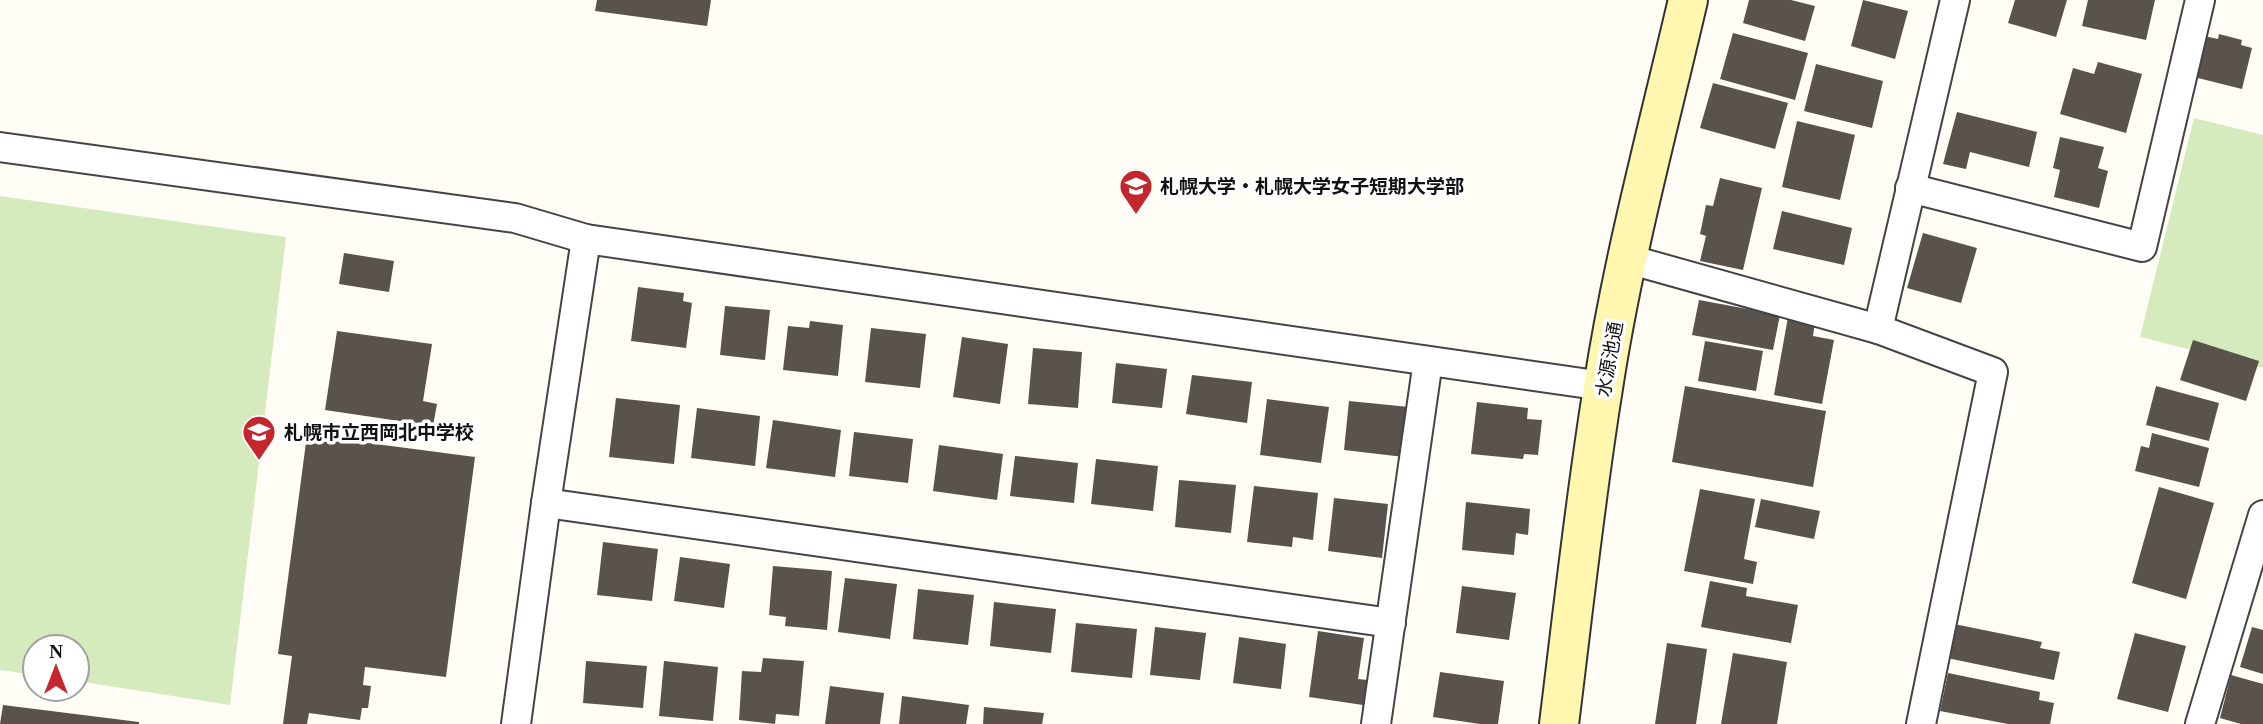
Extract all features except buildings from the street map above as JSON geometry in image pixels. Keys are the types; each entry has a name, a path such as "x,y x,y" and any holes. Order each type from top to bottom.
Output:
{"street":[{"name":"水源池通","path":"1559,724 1603,386 1628,259 1688,0"},
{"path":"1878,329 1955,0"},
{"path":"1910,188 2143,247 2200,0"},
{"path":"0,147 515,218 586,239 1603,386"},
{"path":"516,724 586,239"},
{"path":"1628,259 1878,329 1993,372 1921,724"},
{"path":"1376,724 1428,361"},
{"path":"546,503 1391,622"},
{"path":"2200,724 2263,515"}],"green space":[{"path":"2194,118 2263,135 2263,368 2140,337"},
{"path":"0,196 286,237 230,705 91,683 91,633 21,633 21,673 0,670"}],"place":[{"name":"札幌大学・札幌大学女子短期大学部","path":"1136,216"},
{"name":"札幌市立西岡北中学校","path":"259,462"}]}
